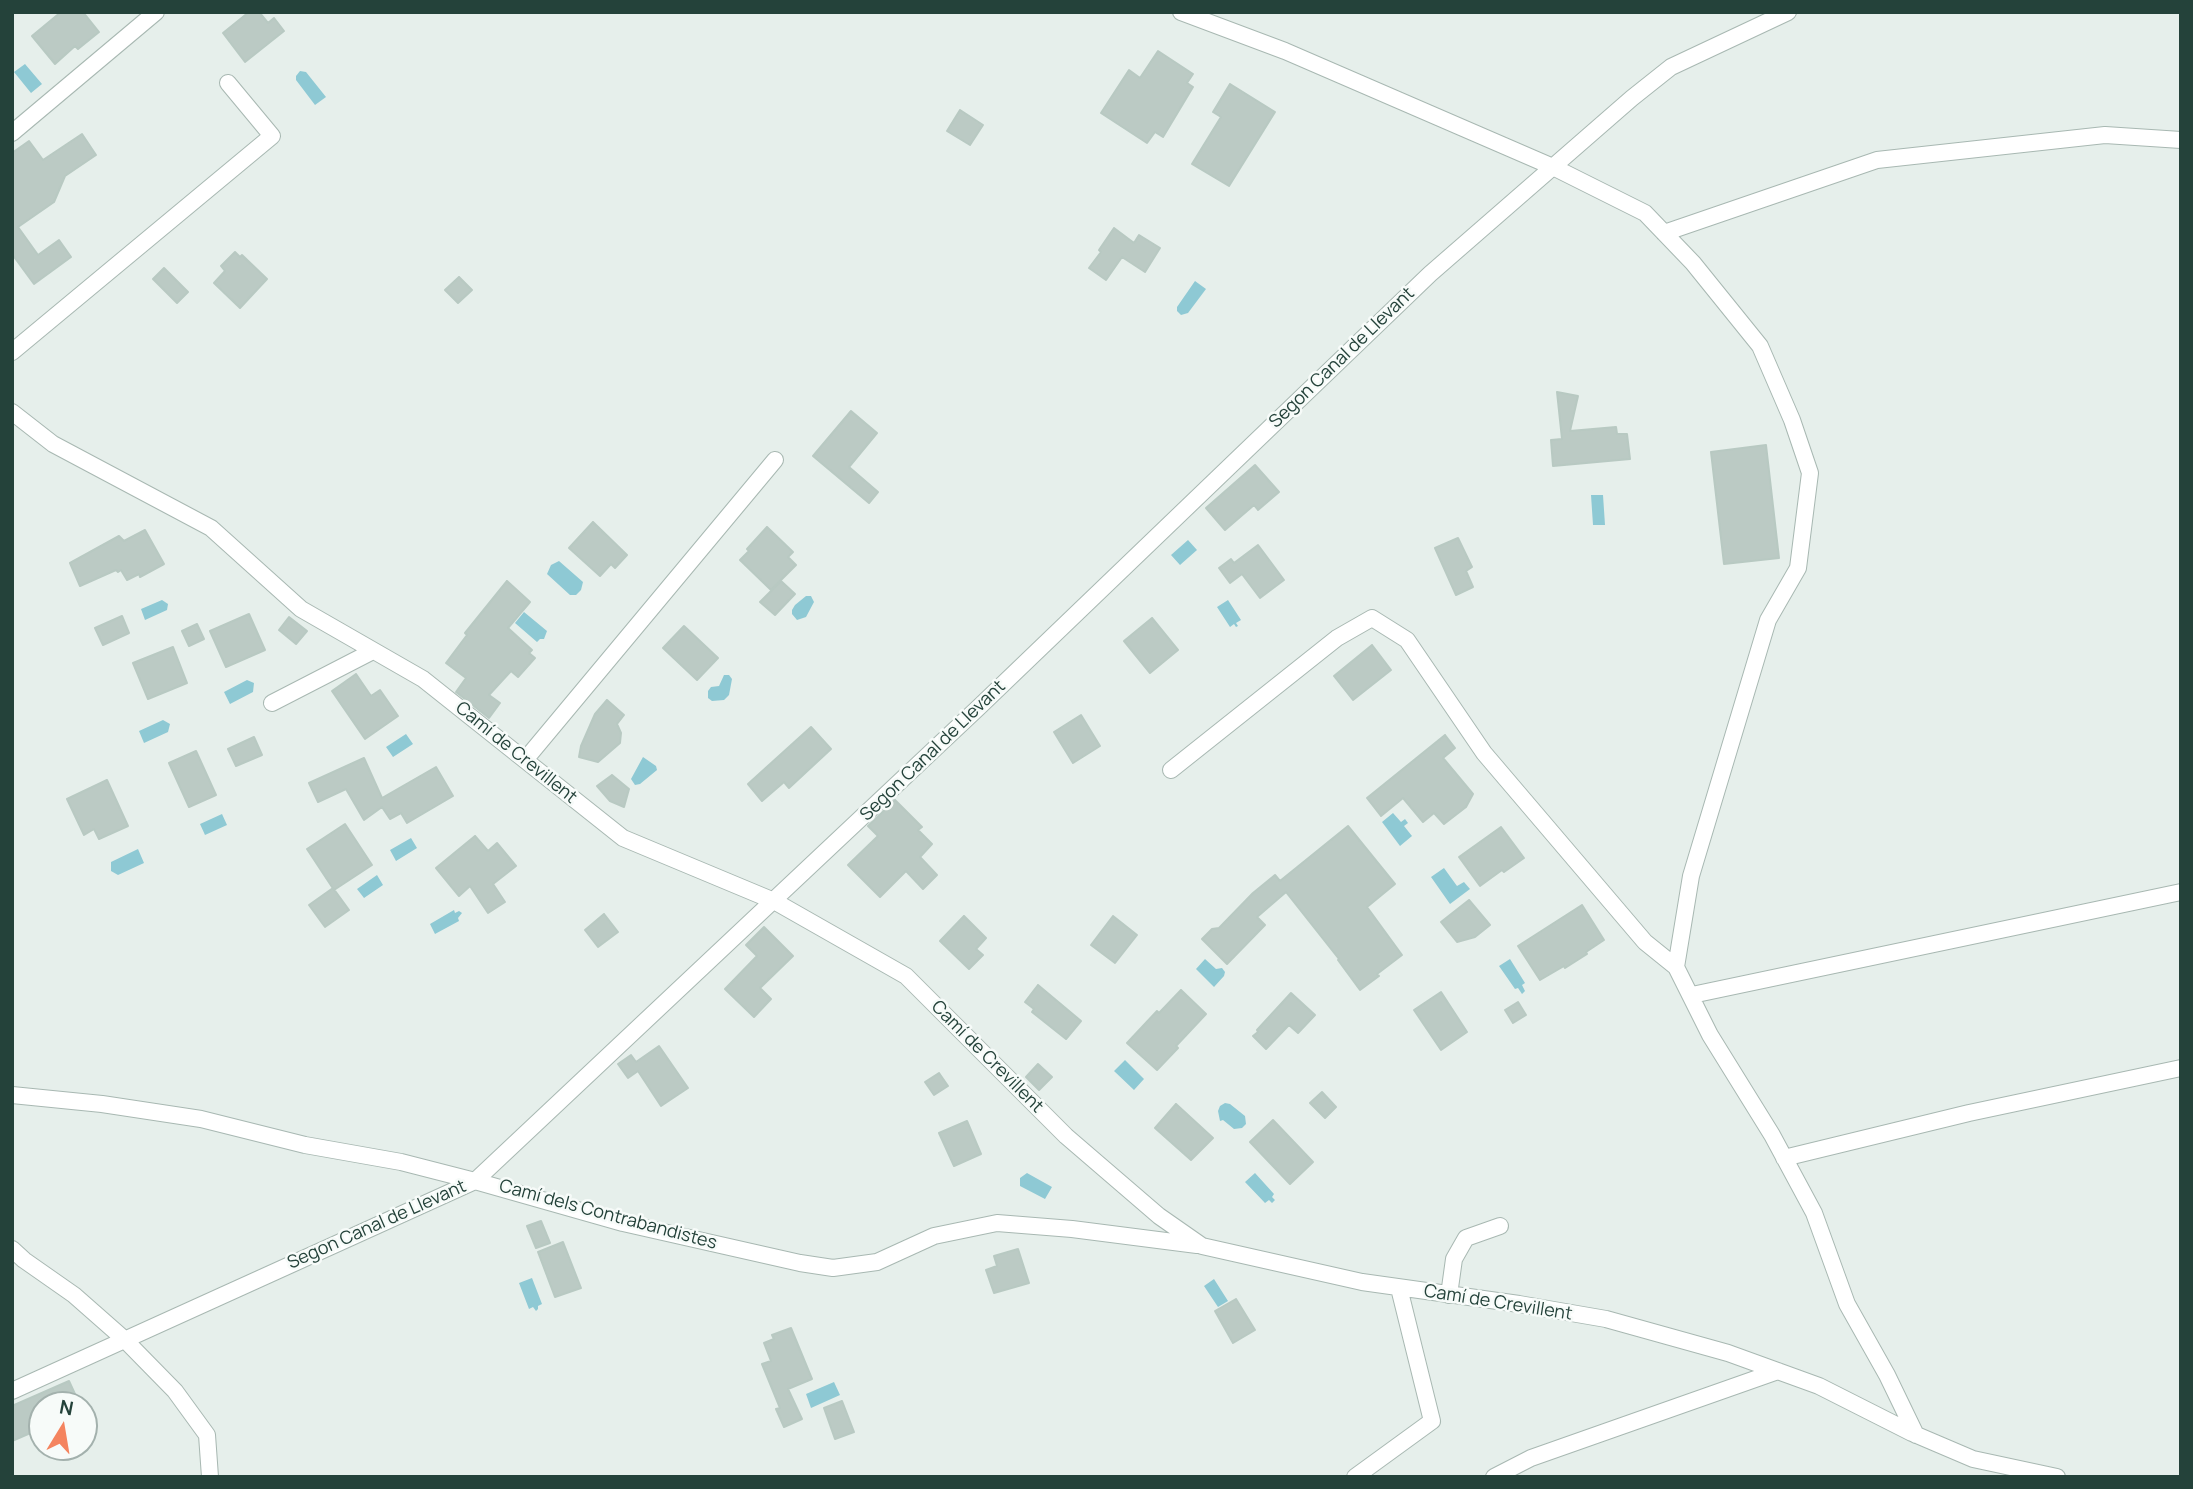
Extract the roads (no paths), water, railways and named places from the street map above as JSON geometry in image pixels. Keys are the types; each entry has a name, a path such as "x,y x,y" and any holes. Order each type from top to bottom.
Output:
{"street":[{"path":"12,133 156,12"},
{"path":"1181,12 1285,51 1553,167 1645,213 1693,263 1760,346 1793,420 1810,473 1798,568 1768,620 1690,876 1676,967"},
{"name":"Segon Canal de Llevant","path":"12,1391 475,1181 774,901 1430,274 1632,97 1671,67 1788,12"},
{"path":"12,352 272,136 228,83"},
{"path":"1664,233 1877,160 2105,135 2181,140"},
{"name":"Camí de Crevillent","path":"12,412 53,443 211,528 301,609 423,678 623,838 774,901 906,976 957,1024 1066,1136 1159,1216 1202,1246 1362,1282 1606,1319 1728,1353 1819,1386 1916,1435 1973,1460 2057,1477"},
{"path":"525,760 775,460"},
{"path":"1171,770 1337,638 1372,618 1407,640 1483,753 1645,942 1676,967 1710,1035 1784,1157 1814,1213 1847,1304 1887,1375 1916,1435"},
{"path":"272,703 373,650"},
{"path":"1692,995 2181,892"},
{"path":"1784,1157 1969,1113 2181,1068"},
{"name":"Camí dels Contrabandistes","path":"12,1095 102,1104 201,1119 305,1145 401,1162 623,1223 833,1268 877,1262 934,1236 997,1223 1072,1228 1202,1246"},
{"path":"1449,1295 1454,1259 1466,1238 1500,1226"},
{"path":"12,1249 74,1295 124,1339 174,1391 207,1435 210,1477"},
{"path":"1355,1477 1432,1421 1399,1288"},
{"path":"1493,1477 1531,1458 1778,1371"}],"water":[{"path":"25,64 42,84 31,93 14,72"},
{"path":"300,71 306,72 326,97 315,105 296,80"},
{"path":"1195,281 1206,289 1188,313 1181,315 1177,307"},
{"path":"1591,495 1603,495 1605,525 1593,525"},
{"path":"1188,540 1197,550 1180,565 1171,555"},
{"path":"559,561 583,582 576,595 570,595 547,574 551,565"},
{"path":"806,596 811,596 814,602 806,617 797,620 792,610"},
{"path":"162,600 168,604 167,610 145,620 141,609"},
{"path":"1228,600 1241,620 1236,623 1236,627 1234,624 1230,627 1217,607"},
{"path":"524,612 547,631 544,639 537,642 515,623"},
{"path":"724,675 729,675 732,679 729,695 724,700 712,701 708,698 708,691 711,687 719,686"},
{"path":"247,680 254,683 253,692 230,704 224,692"},
{"path":"163,720 170,724 168,732 144,743 139,731"},
{"path":"406,734 413,744 393,757 386,747"},
{"path":"643,757 656,766 657,770 635,785 631,779"},
{"path":"1393,813 1401,822 1405,819 1408,823 1404,826 1412,836 1400,846 1382,822"},
{"path":"222,814 227,825 205,835 200,824"},
{"path":"411,838 417,848 396,861 390,850"},
{"path":"138,849 144,863 118,875 111,871 111,862"},
{"path":"1444,868 1457,886 1464,882 1470,889 1450,904 1431,877"},
{"path":"377,875 383,885 364,898 357,889"},
{"path":"454,910 455,913 462,913 459,921 435,934 430,924"},
{"path":"1205,959 1216,969 1222,968 1225,972 1214,987 1196,969"},
{"path":"1510,959 1525,983 1522,985 1525,991 1522,994 1518,988 1515,989 1499,966"},
{"path":"1125,1060 1144,1079 1134,1090 1114,1071"},
{"path":"1225,1103 1245,1116 1246,1124 1242,1128 1234,1129 1223,1120 1220,1121 1218,1111"},
{"path":"1027,1173 1052,1187 1045,1199 1020,1186 1020,1178"},
{"path":"1255,1173 1274,1194 1272,1197 1275,1200 1272,1203 1269,1200 1265,1203 1245,1182"},
{"path":"532,1278 542,1304 536,1311 533,1307 529,1309 519,1283"},
{"path":"1214,1279 1228,1301 1218,1307 1204,1286"},
{"path":"834,1382 840,1395 811,1408 806,1394"}]}
